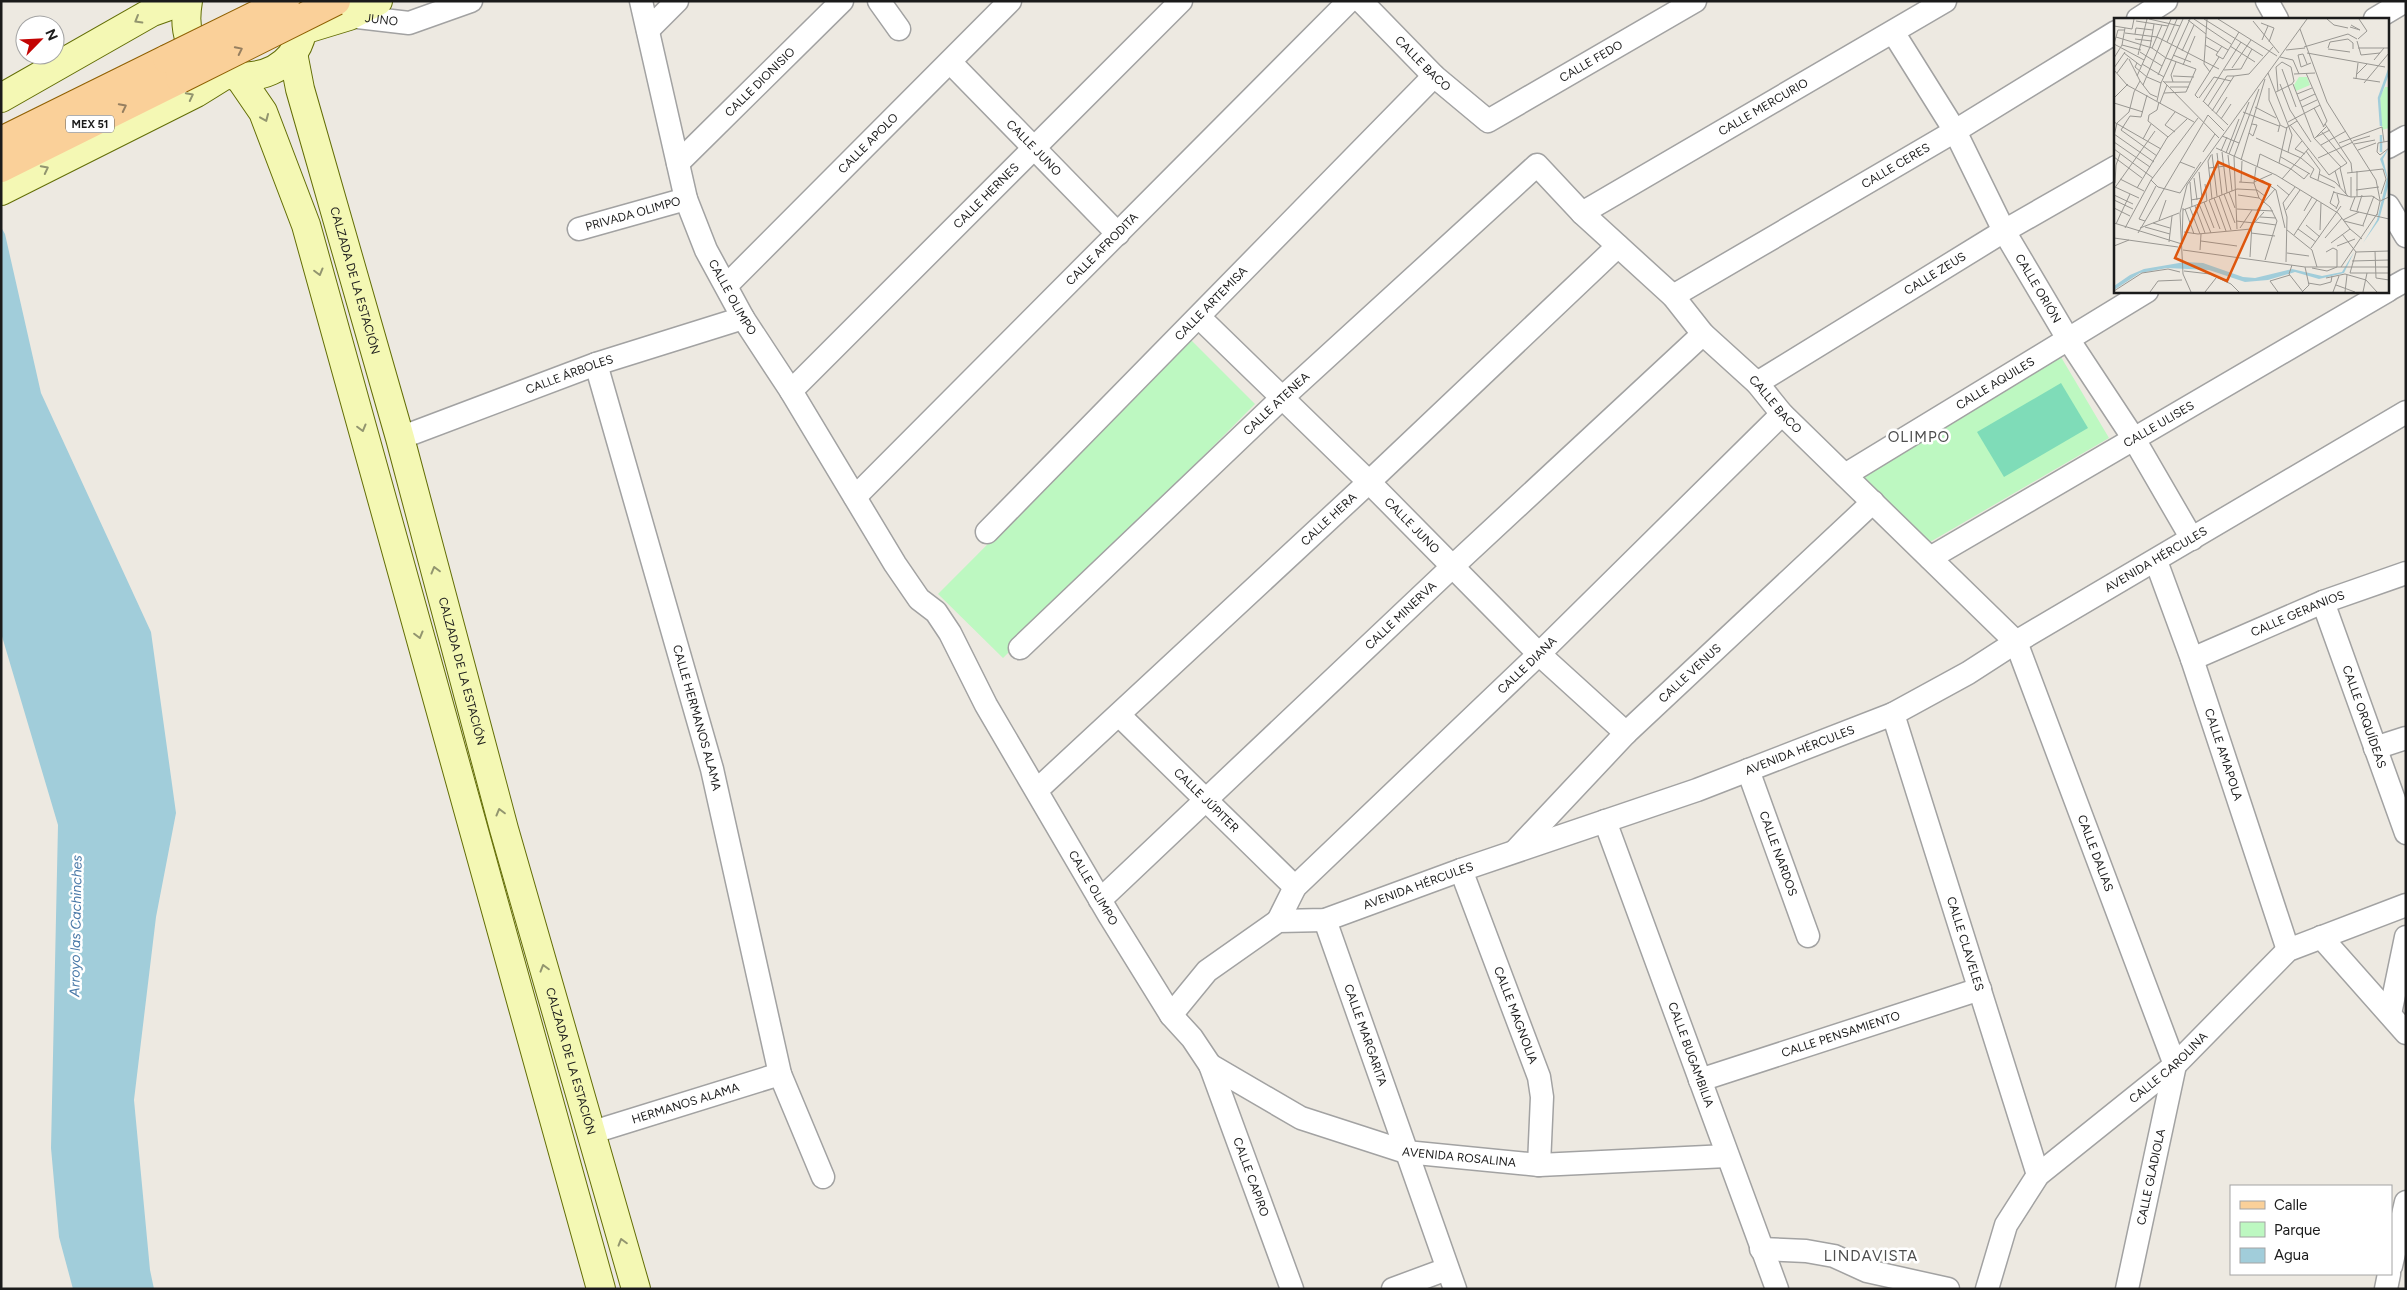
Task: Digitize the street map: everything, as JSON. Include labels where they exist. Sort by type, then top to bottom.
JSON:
[{"type":"main road","points":[[1,98],[152,12],[183,1]]},
{"type":"main road","points":[[188,1],[185,18],[188,36],[196,52],[209,66],[232,76],[254,77],[269,72],[282,64],[298,41],[343,6],[378,1]]},
{"type":"main road","name":"MEX 51","points":[[1,168],[173,69],[285,1]]},
{"type":"main road","name":"CALZADA DE LA ESTACIÓN","points":[[300,1],[303,12],[298,41],[303,98],[400,438],[502,819],[636,1289]]},
{"type":"main road","name":"MEX 51","points":[[1,141],[173,69],[343,6]]},
{"type":"main road","points":[[1,191],[232,76]]},
{"type":"main road","points":[[232,76],[263,112],[306,225],[601,1289]]},
{"type":"street","name":"JUNO","points":[[343,6],[409,22],[471,1]]},
{"type":"street","name":"CALLE OLIMPO","points":[[641,1],[686,199],[706,250],[744,318],[791,391],[895,564],[919,599],[936,612],[950,633],[986,705],[1100,900],[1171,1015],[1192,1038],[1210,1065]]},
{"type":"street","points":[[648,30],[677,1]]},
{"type":"street","name":"CALLE DIONISIO","points":[[678,163],[842,1]]},
{"type":"street","points":[[879,1],[899,29]]},
{"type":"street","name":"CALLE APOLO","points":[[727,285],[1010,1]]},
{"type":"street","name":"CALLE HERNES","points":[[791,391],[1181,1]]},
{"type":"street","name":"CALLE AFRODITA","points":[[855,498],[1349,1]]},
{"type":"street","name":"CALLE BACO","points":[[1361,1],[1434,76],[1488,121]]},
{"type":"street","name":"CALLE FEDO","points":[[1488,121],[1695,1]]},
{"type":"street","name":"CALLE MERCURIO","points":[[1582,213],[1945,1]]},
{"type":"street","points":[[2140,18],[2166,1]]},
{"type":"street","points":[[2267,1],[2276,18]]},
{"type":"street","points":[[2377,18],[2405,1]]},
{"type":"street","name":"CALLE ORIÓN","points":[[1893,32],[1955,131],[2004,231],[2068,339],[2134,439],[2192,539]]},
{"type":"street","name":"CALLE CERES","points":[[1673,296],[1955,131],[2114,33]]},
{"type":"street","name":"CALLE JUNO","points":[[950,62],[1118,234]]},
{"type":"street","name":"CALLE ARTEMISA","points":[[987,532],[1434,76]]},
{"type":"street","points":[[2390,146],[2406,137]]},
{"type":"street","name":"CALLE BACO","points":[[1537,165],[1582,213],[1673,296],[1703,334],[1757,383],[1782,414],[2016,642]]},
{"type":"street","name":"CALLE ATENEA","points":[[1020,648],[1282,398],[1537,165]]},
{"type":"street","name":"CALLE ZEUS","points":[[1757,383],[2004,231],[2114,169]]},
{"type":"street","name":"PRIVADA OLIMPO","points":[[580,229],[686,199]]},
{"type":"street","points":[[2390,209],[2406,236]]},
{"type":"street","name":"CALLE HERA","points":[[1037,790],[1369,482],[1618,246]]},
{"type":"street","name":"CALLE ULISES","points":[[2390,290],[2406,280]]},
{"type":"street","name":"CALLE AQUILES","points":[[1845,475],[2145,292]]},
{"type":"street","name":"CALLE ULISES","points":[[1930,558],[2386,292]]},
{"type":"street","name":"CALLE JUNO","points":[[1199,317],[1369,482],[1539,654],[1626,733]]},
{"type":"street","name":"CALLE ÁRBOLES","points":[[400,438],[596,364],[744,318]]},
{"type":"street","name":"CALLE MINERVA","points":[[1100,900],[1452,567],[1703,334]]},
{"type":"street","name":"CALLE HERMANOS ALAMA","points":[[596,364],[712,769],[780,1074],[822,1178]]},
{"type":"street","name":"AVENIDA HÉRCULES","points":[[1278,921],[1325,920],[1461,870],[1748,770],[1893,714],[1968,673],[2016,642],[2406,412]]},
{"type":"street","name":"CALLE DIANA","points":[[1278,921],[1295,887],[1539,654],[1782,414]]},
{"type":"street","name":"CALLE VENUS","points":[[1514,852],[1626,733],[1873,502]]},
{"type":"street","name":"CALLE AMAPOLA","points":[[2156,561],[2192,659],[2288,950]]},
{"type":"street","name":"CALLE GERANIOS","points":[[2192,659],[2323,602],[2406,573]]},
{"type":"street","name":"CALLE ORQUÍDEAS","points":[[2323,602],[2406,834]]},
{"type":"street","name":"CALLE DALIAS","points":[[2016,642],[2175,1065]]},
{"type":"street","name":"CALLE CLAVELES","points":[[1893,714],[2038,1175]]},
{"type":"street","name":"CALLE JÚPITER","points":[[1119,715],[1295,887]]},
{"type":"street","points":[[2375,748],[2406,738]]},
{"type":"street","name":"CALLE NARDOS","points":[[1748,770],[1808,936]]},
{"type":"street","name":"CALLE BUGAMBILIA","points":[[1605,821],[1777,1289]]},
{"type":"street","name":"CALLE MAGNOLIA","points":[[1461,870],[1538,1077],[1542,1097],[1539,1165]]},
{"type":"street","name":"CALLE CAROLINA","points":[[1986,1289],[2006,1225],[2038,1175],[2175,1065],[2288,950],[2406,905]]},
{"type":"street","name":"CALLE MARGARITA","points":[[1325,920],[1406,1152]]},
{"type":"street","points":[[1171,1015],[1207,971],[1278,921]]},
{"type":"street","points":[[2321,937],[2406,1033]]},
{"type":"street","points":[[2390,1014],[2406,937]]},
{"type":"street","name":"CALLE PENSAMIENTO","points":[[1700,1080],[1980,989]]},
{"type":"street","name":"AVENIDA ROSALINA","points":[[1210,1065],[1302,1118],[1406,1152],[1539,1165],[1727,1156]]},
{"type":"street","name":"CALLE CAPIRO","points":[[1210,1065],[1292,1289]]},
{"type":"street","name":"CALLE GLADIOLA","points":[[2127,1289],[2175,1065]]},
{"type":"street","name":"HERMANOS ALAMA","points":[[590,1132],[780,1074]]},
{"type":"street","points":[[1392,1289],[1451,1279],[1406,1152]]},
{"type":"street","points":[[2392,1262],[2406,1202]]},
{"type":"street","points":[[1761,1249],[1806,1251],[1834,1256],[1867,1271],[1948,1289]]},
{"type":"street","points":[[2386,1289],[2389,1275]]},
{"type":"green space","points":[[1191,340],[1255,404],[1003,658],[938,594]]},
{"type":"green space","points":[[2061,357],[2109,438],[1930,542],[1857,475]]},
{"type":"green space","points":[[2061,383],[2088,428],[2004,477],[1977,432]]},
{"type":"water","name":"Arroyo las Cachinches","points":[[1,227],[5,234],[41,393],[151,632],[176,813],[156,917],[134,1100],[150,1270],[154,1289],[73,1289],[59,1237],[51,1148],[58,825],[1,633]]},
{"type":"district","name":"OLIMPO","points":[[1919,437]]},
{"type":"district","name":"LINDAVISTA","points":[[1871,1256]]}]
